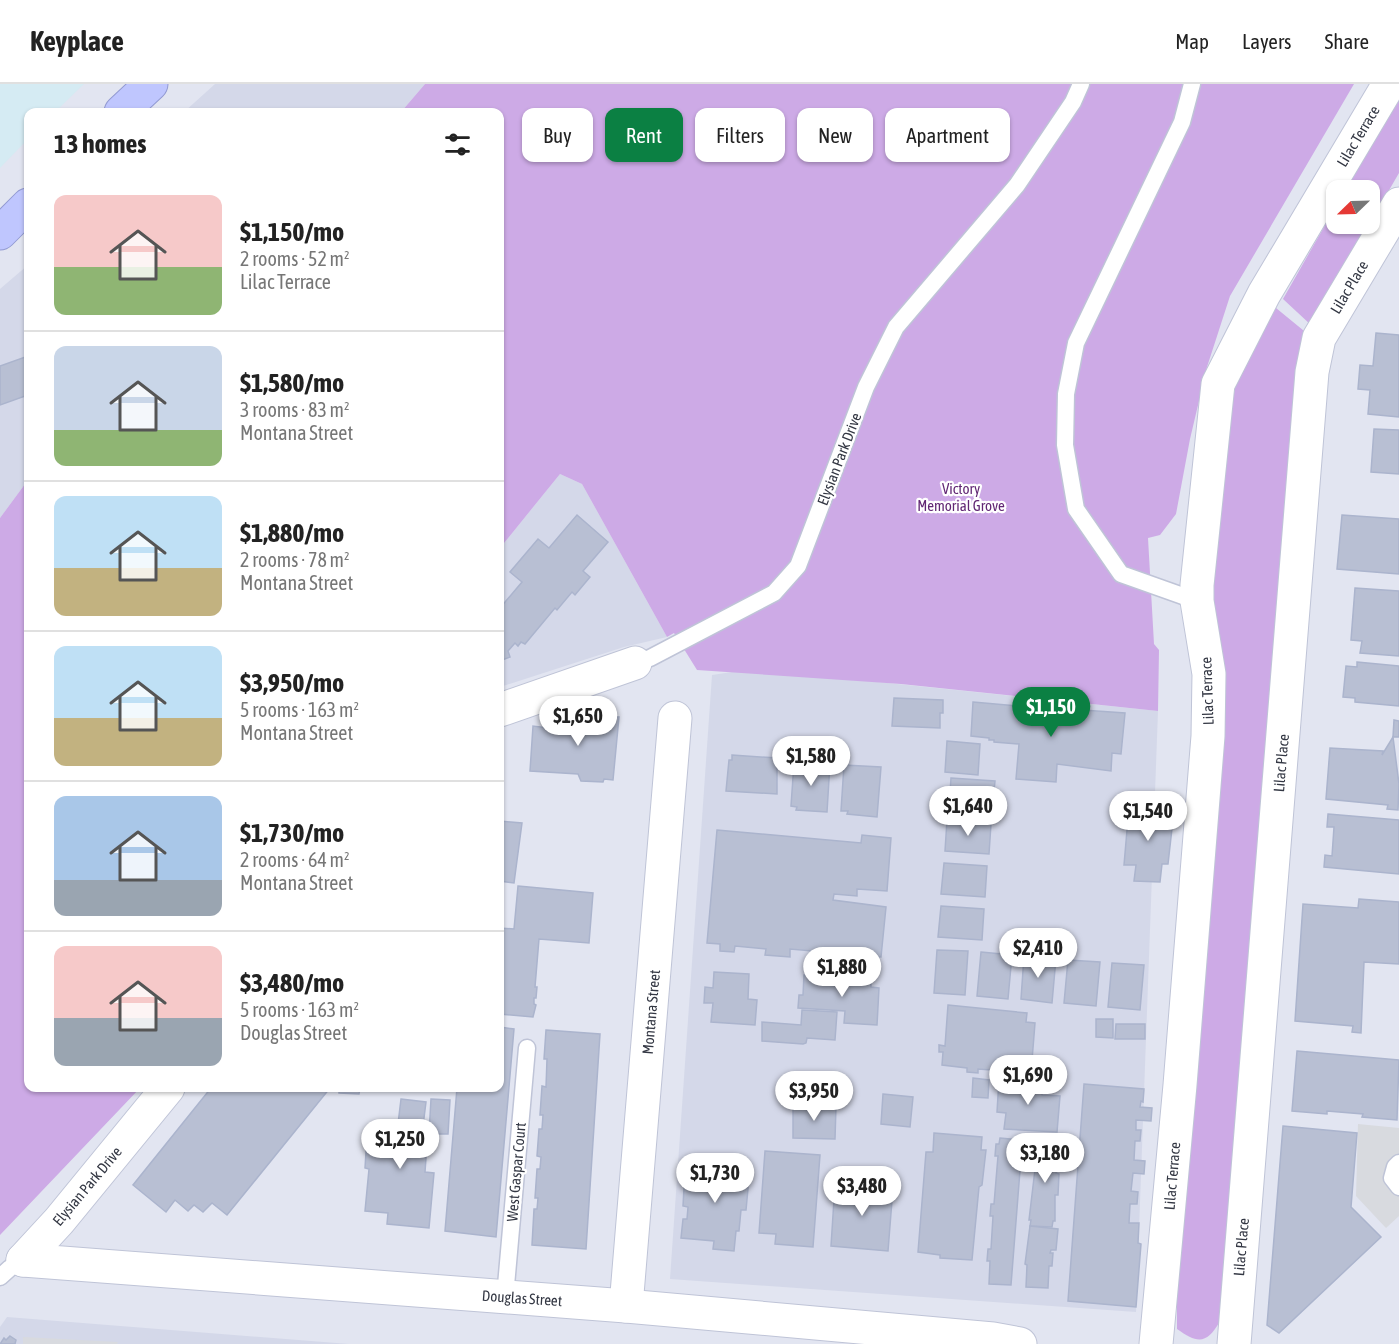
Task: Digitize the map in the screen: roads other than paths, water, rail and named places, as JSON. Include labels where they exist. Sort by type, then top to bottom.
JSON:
[{"type":"street","points":[[125,108],[151,84]]},
{"type":"street","name":"Lilac Terrace","points":[[1156,1344],[1209,736],[1209,674],[1197,602],[1197,585],[1218,384],[1264,294],[1389,84]]},
{"type":"street","name":"Lilac Place","points":[[1234,1344],[1312,372],[1319,338],[1399,204]]},
{"type":"street","points":[[0,233],[24,209]]},
{"type":"street","name":"Elysian Park Drive","points":[[504,709],[635,663]]},
{"type":"street","name":"Montana Street","points":[[626,1306],[675,718]]},
{"type":"street","name":"Elysian Park Drive","points":[[12,1268],[59,1221],[165,1092]]},
{"type":"street","name":"Douglas Street","points":[[12,1268],[626,1306],[1002,1342]]},
{"type":"lane","name":"Elysian Park Drive","points":[[635,663],[650,658],[774,593],[798,566],[866,387],[896,327],[1017,184],[1073,102],[1081,84]]},
{"type":"lane","points":[[1192,84],[1182,122],[1076,343],[1066,394],[1065,445],[1076,509],[1121,574],[1197,602]]},
{"type":"lane","name":"West Gaspar Court","points":[[505,1297],[527,1048]]},
{"type":"lane","points":[[1399,1163],[1395,1167],[1392,1178],[1399,1187]]},
{"type":"park label","name":"Victory Memorial Grove","points":[[961,496]]}]
